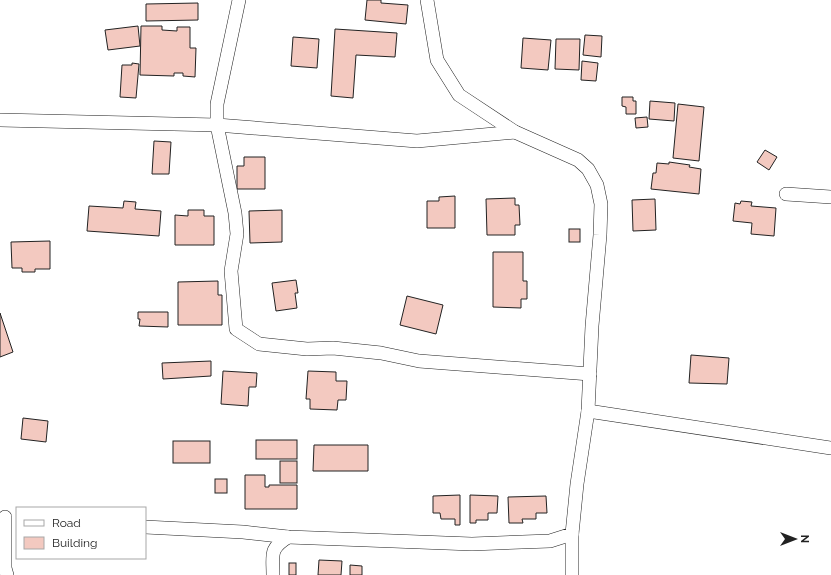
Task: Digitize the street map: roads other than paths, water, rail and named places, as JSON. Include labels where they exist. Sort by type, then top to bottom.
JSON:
[{"type":"street","points":[[240,0],[217,104],[218,125],[235,213],[237,234],[231,271],[236,329],[259,344],[307,349],[333,348],[381,353],[419,361],[590,374]]},
{"type":"street","points":[[427,0],[437,60],[459,95],[514,132],[578,160],[588,169],[597,185],[600,204],[600,235],[588,411],[577,484],[572,534],[572,575]]},
{"type":"street","points":[[0,120],[218,125],[417,141],[514,132]]},
{"type":"street","points":[[786,194],[831,197]]},
{"type":"street","points":[[588,411],[831,448]]},
{"type":"street","points":[[7,516],[5,568],[7,575]]},
{"type":"street","points":[[146,527],[243,532],[288,537],[472,544],[550,541],[572,534]]},
{"type":"street","points":[[273,575],[274,549],[278,543],[288,537]]}]
